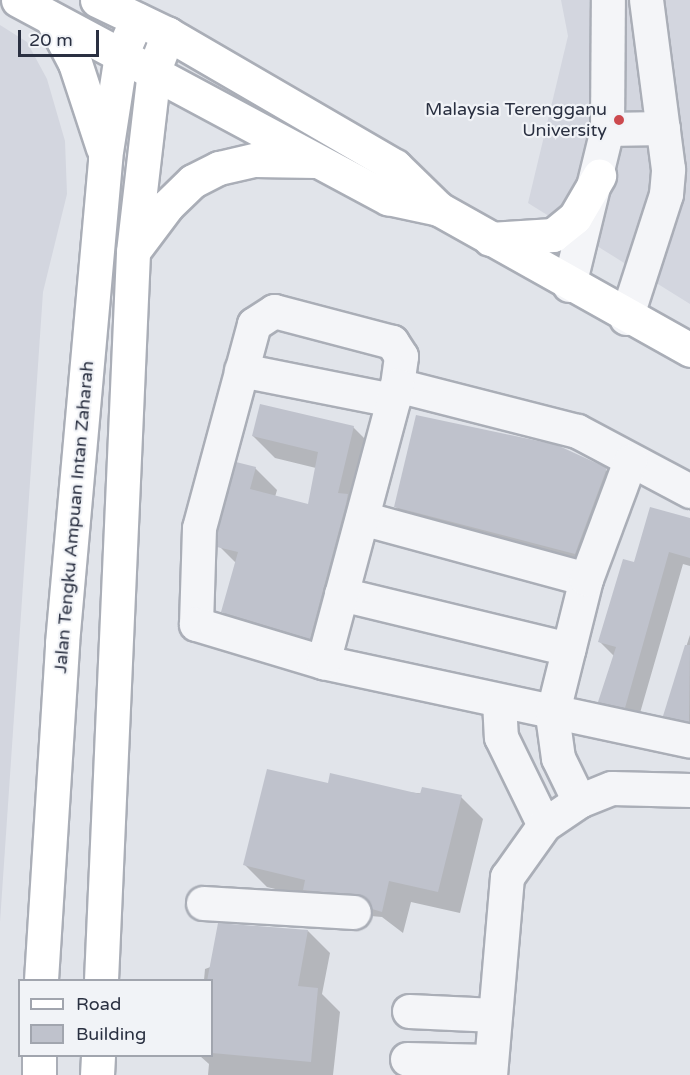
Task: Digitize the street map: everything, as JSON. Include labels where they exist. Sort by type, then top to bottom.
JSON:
[{"type":"main road","points":[[18,0],[53,21],[154,70],[388,198],[439,209]]},
{"type":"main road","points":[[97,0],[168,34],[395,166],[439,209],[626,318],[690,350]]},
{"type":"main road","name":"Jalan Tengku Ampuan Intan Zaharah","points":[[41,979],[62,643],[105,158],[121,55],[136,19]]},
{"type":"main road","points":[[53,21],[93,110],[105,158]]},
{"type":"main road","points":[[101,979],[133,252],[154,70],[168,34]]},
{"type":"main road","points":[[133,252],[167,206],[193,181],[219,168],[255,160],[321,161]]},
{"type":"main road","points":[[490,239],[553,235],[575,217],[599,176]]},
{"type":"main road","points":[[39,1057],[39,1075]]},
{"type":"main road","points":[[97,1075],[98,1057]]},
{"type":"street","points":[[569,285],[599,176],[607,129],[608,0]]},
{"type":"street","points":[[626,318],[666,194],[663,128],[646,0]]},
{"type":"street","points":[[607,129],[663,128]]},
{"type":"street","points":[[323,662],[395,393],[401,356],[392,342],[274,311],[254,324],[199,528],[196,624],[323,662],[500,701],[552,715],[690,741]]},
{"type":"street","points":[[242,370],[395,393],[568,428],[690,491]]},
{"type":"street","points":[[579,801],[558,758],[552,715],[586,579],[630,461]]},
{"type":"street","points":[[362,518],[586,579]]},
{"type":"street","points":[[341,594],[568,648]]},
{"type":"street","points":[[500,701],[501,737],[544,825]]},
{"type":"street","points":[[407,1059],[491,1068],[507,877],[544,825],[579,801],[612,788],[690,790]]},
{"type":"street","points":[[203,903],[354,912]]},
{"type":"street","points":[[409,1011],[495,1015]]},
{"type":"shaded area","name":"Malaysia Terengganu University","points":[[561,0],[690,0],[690,304],[528,203],[568,36]]},
{"type":"shaded area","points":[[0,25],[27,42],[47,79],[65,141],[67,194],[43,292],[0,922]]},
{"type":"building","points":[[260,404],[354,426],[338,493],[348,494],[346,504],[310,639],[221,612],[238,552],[217,547],[218,531],[236,462],[256,467],[250,489],[308,504],[318,452],[252,436]]},
{"type":"building","points":[[416,415],[557,445],[607,468],[575,554],[394,507]]},
{"type":"building","points":[[650,507],[690,518],[690,558],[669,552],[625,708],[598,702],[616,647],[598,642],[623,559],[634,562]]},
{"type":"building","points":[[685,645],[690,645],[689,722],[663,716]]},
{"type":"building","points":[[267,769],[328,783],[330,773],[420,794],[422,787],[462,795],[438,892],[389,881],[382,912],[372,909],[364,896],[303,890],[305,880],[243,865]]},
{"type":"building","points":[[218,923],[308,930],[298,986],[318,988],[311,1062],[213,1053],[213,979],[207,979]]},
{"type":"place","name":"Malaysia Terengganu University","points":[[619,120]]}]
